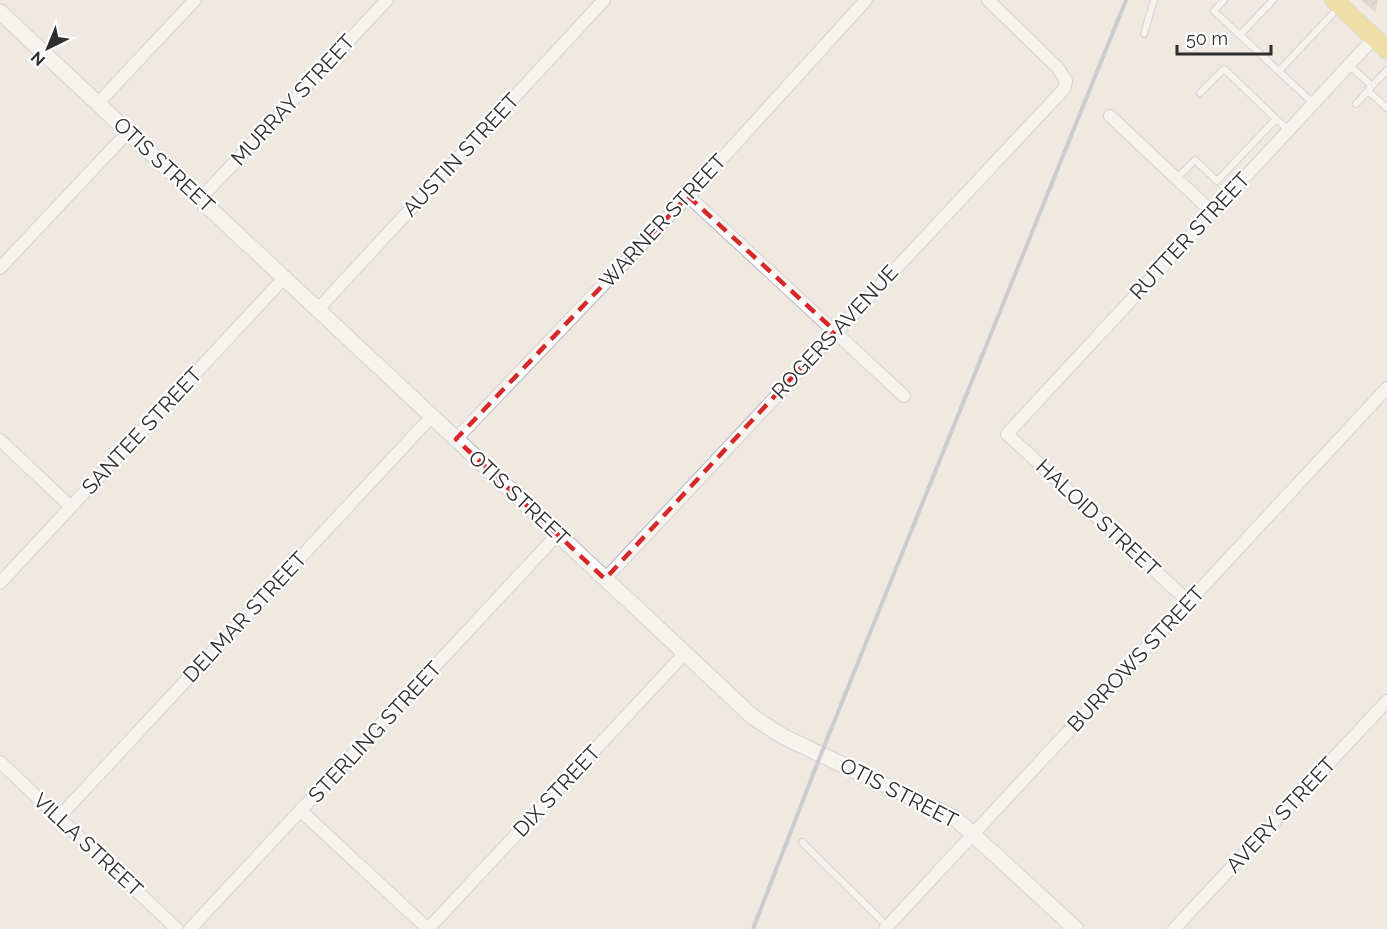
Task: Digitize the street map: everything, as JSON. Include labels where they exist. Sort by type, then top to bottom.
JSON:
[{"type":"main road","points":[[1337,3],[1381,44]]},
{"type":"street","points":[[98,103],[195,0]]},
{"type":"street","name":"MURRAY STREET","points":[[200,199],[387,0]]},
{"type":"street","name":"AUSTIN STREET","points":[[318,309],[604,0]]},
{"type":"street","name":"WARNER STREET","points":[[456,439],[688,196],[867,0]]},
{"type":"street","name":"ROGERS AVENUE","points":[[605,579],[835,331],[1060,94],[1065,86],[1064,74],[988,0]]},
{"type":"street","name":"OTIS STREET","points":[[0,12],[605,579],[769,729],[951,816],[974,834],[1076,929]]},
{"type":"street","name":"RUTTER STREET","points":[[1007,434],[1349,65],[1381,44]]},
{"type":"street","points":[[1110,116],[1212,212]]},
{"type":"street","points":[[0,268],[128,132]]},
{"type":"street","points":[[688,196],[904,396]]},
{"type":"street","name":"SANTEE STREET","points":[[0,583],[284,278]]},
{"type":"street","name":"BURROWS STREET","points":[[886,928],[1387,388]]},
{"type":"street","name":"DELMAR STREET","points":[[58,817],[432,416]]},
{"type":"street","name":"HALOID STREET","points":[[1007,434],[1189,602]]},
{"type":"street","points":[[0,440],[71,507]]},
{"type":"street","name":"STERLING STREET","points":[[190,929],[558,534]]},
{"type":"street","name":"DIX STREET","points":[[428,929],[685,653]]},
{"type":"street","name":"AVERY STREET","points":[[1174,929],[1387,701]]},
{"type":"street","name":"VILLA STREET","points":[[0,762],[177,929]]},
{"type":"street","points":[[301,812],[428,929]]},
{"type":"lane","points":[[1144,34],[1154,0]]},
{"type":"lane","points":[[1224,0],[1214,11],[1314,104]]},
{"type":"lane","points":[[1240,36],[1273,0]]},
{"type":"lane","points":[[1279,71],[1337,3]]},
{"type":"lane","points":[[1349,65],[1387,108]]},
{"type":"lane","points":[[1200,93],[1224,69],[1288,131]]},
{"type":"lane","points":[[1356,104],[1387,70]]},
{"type":"lane","points":[[1381,76],[1387,81]]},
{"type":"lane","points":[[1177,178],[1195,160],[1217,181],[1276,119]]},
{"type":"lane","points":[[1238,158],[1252,170]]},
{"type":"lane","points":[[802,842],[886,928]]},
{"type":"highlighted area","points":[[688,196],[835,331],[605,579],[456,439]]},
{"type":"building","points":[[1362,0],[1377,0],[1375,11]]},
{"type":"railway","points":[[753,929],[821,754],[1126,0]]}]
